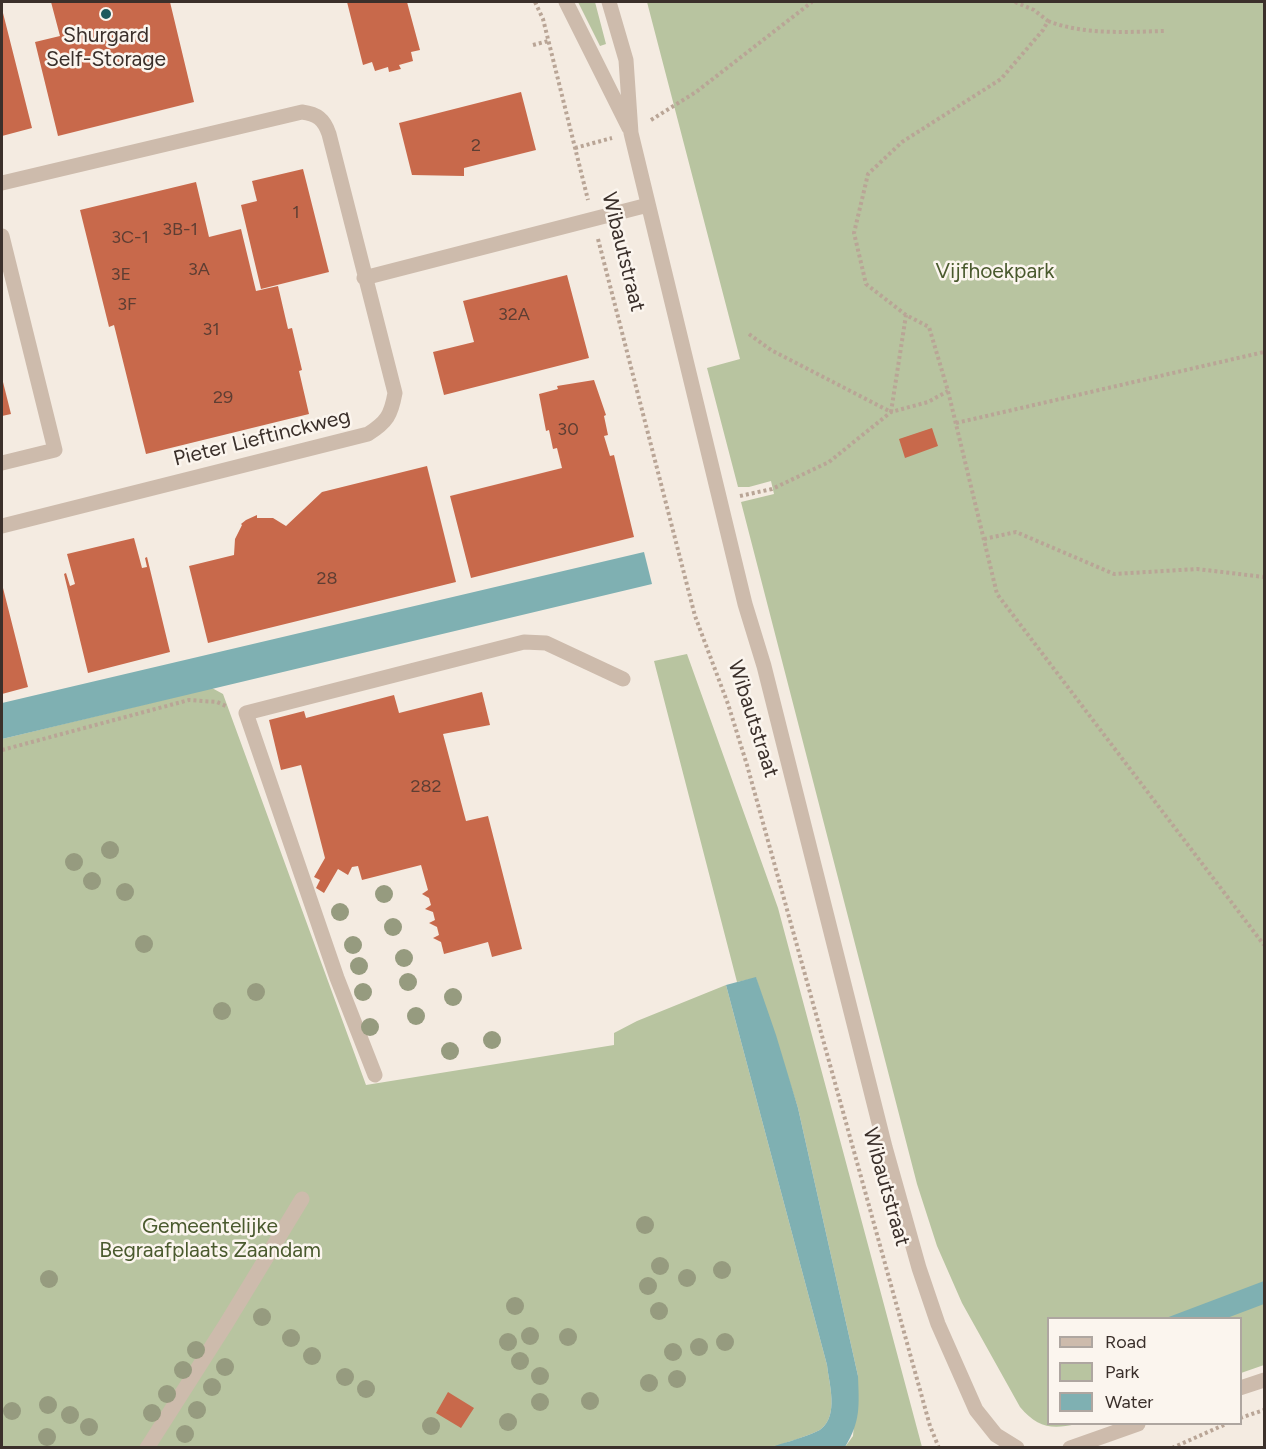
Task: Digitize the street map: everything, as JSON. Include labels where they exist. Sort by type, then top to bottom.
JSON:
[{"type":"street","name":"Wibautstraat","points":[[566,2],[632,133]]},
{"type":"street","name":"Wibautstraat","points":[[609,2],[626,60],[632,133],[648,205],[746,604],[764,666],[885,1147],[919,1269],[938,1324],[975,1410],[996,1435],[1017,1447]]},
{"type":"street","name":"Pieter Lieftinckweg","points":[[2,183],[302,112],[315,113],[325,123],[329,134],[394,393],[392,411],[382,425],[368,434],[2,526]]},
{"type":"street","points":[[364,278],[648,205]]},
{"type":"street","points":[[2,236],[54,450],[2,463]]},
{"type":"street","points":[[375,1075],[337,978],[246,713],[524,642],[546,643],[623,679]]},
{"type":"street","points":[[147,1448],[302,1199]]},
{"type":"street","points":[[1242,1387],[1264,1380]]},
{"type":"street","points":[[1070,1448],[1135,1425]]},
{"type":"path","name":"Wibautstraat","points":[[535,2],[543,19],[695,616],[728,704],[747,765],[930,1426],[939,1448]]},
{"type":"path","points":[[575,148],[632,133],[696,92],[813,2]]},
{"type":"path","points":[[1015,2],[1034,10],[1059,26],[1104,32],[1164,31]]},
{"type":"path","points":[[1048,21],[1001,79],[902,142],[868,174],[854,233],[866,284],[906,315],[929,327],[948,391],[997,594],[1264,945]]},
{"type":"path","points":[[533,45],[548,41]]},
{"type":"path","points":[[891,412],[906,315]]},
{"type":"path","points":[[749,334],[771,350],[891,412]]},
{"type":"path","points":[[956,423],[1264,352]]},
{"type":"path","points":[[721,500],[772,489],[829,462],[891,412],[928,402],[948,391]]},
{"type":"path","points":[[984,539],[1016,532],[1114,574],[1197,569],[1264,577]]},
{"type":"path","points":[[2,750],[189,700],[217,702],[246,713]]},
{"type":"path","points":[[1242,1417],[1264,1410]]},
{"type":"path","points":[[1172,1448],[1224,1425]]},
{"type":"green space","points":[[578,2],[595,2],[606,44],[600,46]]},
{"type":"green space","name":"Vijfhoekpark","points":[[647,2],[1264,2],[1264,1365],[1242,1373],[1242,1317],[1047,1317],[1047,1425],[1070,1425],[1052,1427],[1039,1423],[1032,1419],[1020,1407],[962,1303],[937,1246],[917,1184],[741,502],[774,494],[771,481],[749,487],[738,487],[707,368],[740,359]]},
{"type":"green space","points":[[687,654],[778,908],[922,1447],[845,1447],[853,1436],[858,1376],[798,1108],[756,978],[737,982],[654,661]]},
{"type":"green space","name":"Gemeentelijke Begraafplaats Zaandam","points":[[212,688],[223,694],[366,1085],[614,1045],[614,1033],[637,1021],[726,985],[827,1365],[832,1399],[830,1416],[821,1429],[772,1448],[2,1447],[2,739]]},
{"type":"water","points":[[644,552],[652,584],[2,739],[2,703]]},
{"type":"water","points":[[756,977],[798,1108],[858,1376],[859,1404],[856,1421],[845,1447],[772,1447],[821,1429],[830,1416],[832,1399],[827,1365],[726,985]]},
{"type":"water","points":[[1264,1281],[1264,1304],[1230,1317],[1169,1317]]},
{"type":"building","points":[[51,2],[170,2],[194,102],[58,136],[35,42],[60,36]]},
{"type":"building","points":[[347,2],[407,2],[420,50],[411,52],[413,61],[399,65],[401,69],[389,72],[388,67],[375,71],[372,62],[363,65]]},
{"type":"building","points":[[2,9],[32,128],[2,136]]},
{"type":"building","points":[[521,92],[536,150],[464,168],[464,176],[412,175],[399,123]]},
{"type":"building","points":[[303,169],[329,272],[261,289],[241,205],[257,201],[252,181]]},
{"type":"building","points":[[196,182],[209,237],[241,229],[256,291],[278,286],[288,329],[292,328],[309,414],[146,454],[114,325],[109,327],[80,210]]},
{"type":"building","points":[[567,275],[589,358],[444,395],[433,352],[474,342],[463,301]]},
{"type":"building","points":[[2,378],[11,414],[2,416]]},
{"type":"building","points":[[594,380],[606,415],[604,416],[608,435],[604,436],[610,456],[614,455],[634,537],[471,578],[450,496],[562,468],[557,448],[553,449],[549,430],[546,431],[539,394],[558,389],[557,386]]},
{"type":"building","points":[[932,428],[938,446],[905,458],[899,439]]},
{"type":"building","points":[[427,466],[456,582],[208,643],[189,566],[234,555],[235,539],[241,524],[257,515],[257,518],[273,518],[286,526],[322,492]]},
{"type":"building","points":[[134,538],[142,568],[147,567],[145,558],[147,557],[170,652],[88,673],[64,574],[66,573],[70,586],[75,584],[67,554]]},
{"type":"building","points":[[2,584],[28,687],[2,694]]},
{"type":"building","points":[[482,692],[490,725],[443,734],[466,821],[488,816],[522,949],[492,957],[488,942],[444,954],[441,942],[433,938],[439,935],[437,927],[429,923],[435,920],[433,912],[425,909],[431,905],[429,898],[422,894],[428,890],[421,865],[362,880],[358,866],[352,867],[348,875],[338,869],[324,893],[316,888],[320,880],[314,877],[325,858],[301,765],[281,770],[269,720],[304,711],[306,718],[394,695],[399,713]]},
{"type":"building","points":[[448,1392],[474,1408],[461,1428],[436,1413]]},
{"type":"place","name":"Shurgard Self-Storage","points":[[106,14]]}]
